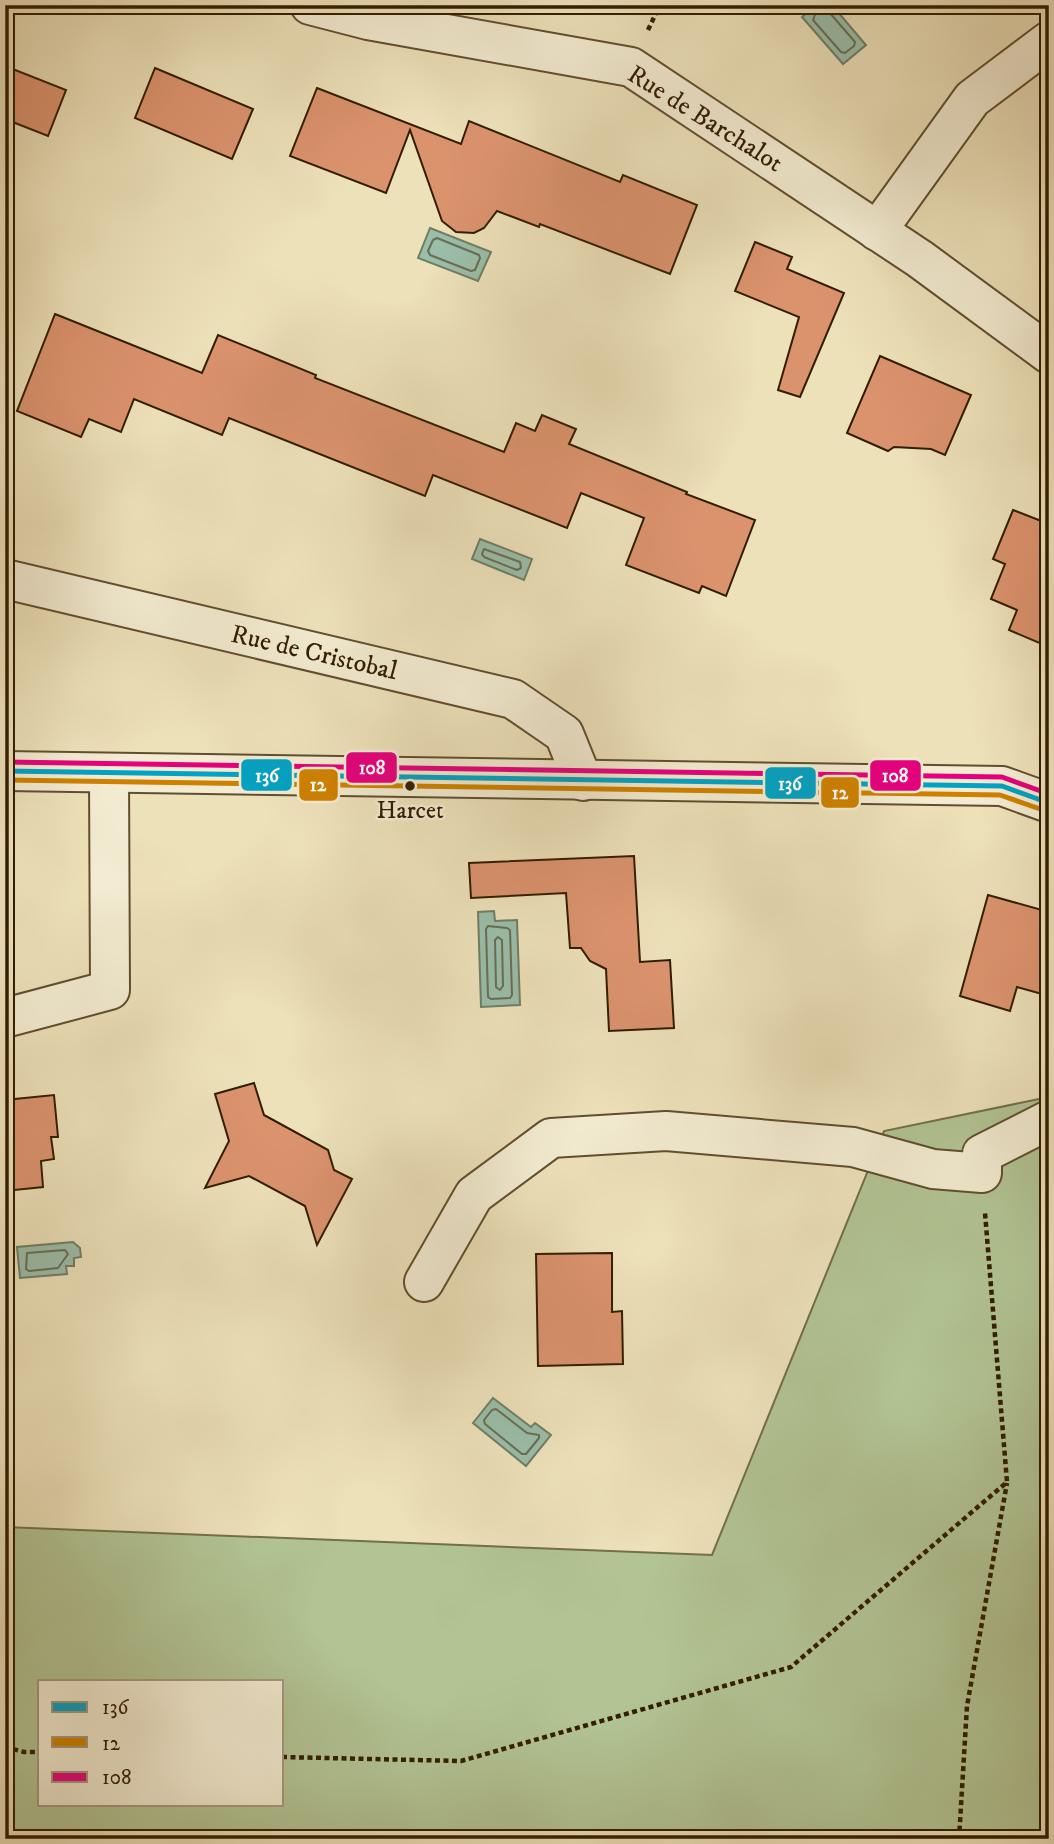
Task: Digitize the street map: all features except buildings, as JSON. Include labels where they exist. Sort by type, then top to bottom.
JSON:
[{"type":"street","name":"Rue de Barchalot","points":[[310,5],[368,20],[631,67],[920,259],[1049,354]]},
{"type":"street","points":[[877,231],[971,99],[1049,41]]},
{"type":"street","name":"Rue de Cristobal","points":[[5,579],[513,699],[564,734],[583,781]]},
{"type":"street","points":[[5,771],[1002,786],[1049,803]]},
{"type":"street","points":[[5,1018],[110,990],[110,774]]},
{"type":"street","points":[[424,1282],[474,1195],[551,1138],[679,1132],[853,1147],[933,1169],[982,1173],[982,1154],[1049,1121]]},
{"type":"path","points":[[959,1839],[967,1706],[1007,1482],[982,1173]]},
{"type":"path","points":[[284,1757],[461,1761],[792,1667],[1007,1482]]},
{"type":"path","points":[[5,1747],[38,1752]]},
{"type":"shaded area","points":[[1049,1097],[1049,1839],[5,1839],[5,1527],[712,1555],[884,1131]]},
{"type":"water","points":[[815,5],[832,5],[866,45],[843,64],[802,17]]},
{"type":"water","points":[[430,228],[491,252],[478,281],[418,258]]},
{"type":"water","points":[[480,539],[532,559],[524,580],[472,559]]},
{"type":"water","points":[[494,911],[495,921],[517,920],[520,1005],[481,1007],[478,912]]},
{"type":"water","points":[[73,1242],[80,1248],[81,1257],[74,1258],[74,1266],[66,1266],[67,1274],[20,1278],[17,1247]]},
{"type":"water","points":[[493,1398],[531,1427],[535,1423],[551,1435],[526,1466],[473,1423]]},
{"type":"transit line","name":"108","points":[[5,762],[1002,777],[1049,794]]},
{"type":"transit line","name":"136","points":[[5,771],[1002,786],[1049,803]]},
{"type":"transit line","name":"12","points":[[5,780],[1000,795],[1046,811]]},
{"type":"place","name":"Harcet","points":[[410,786]]}]
